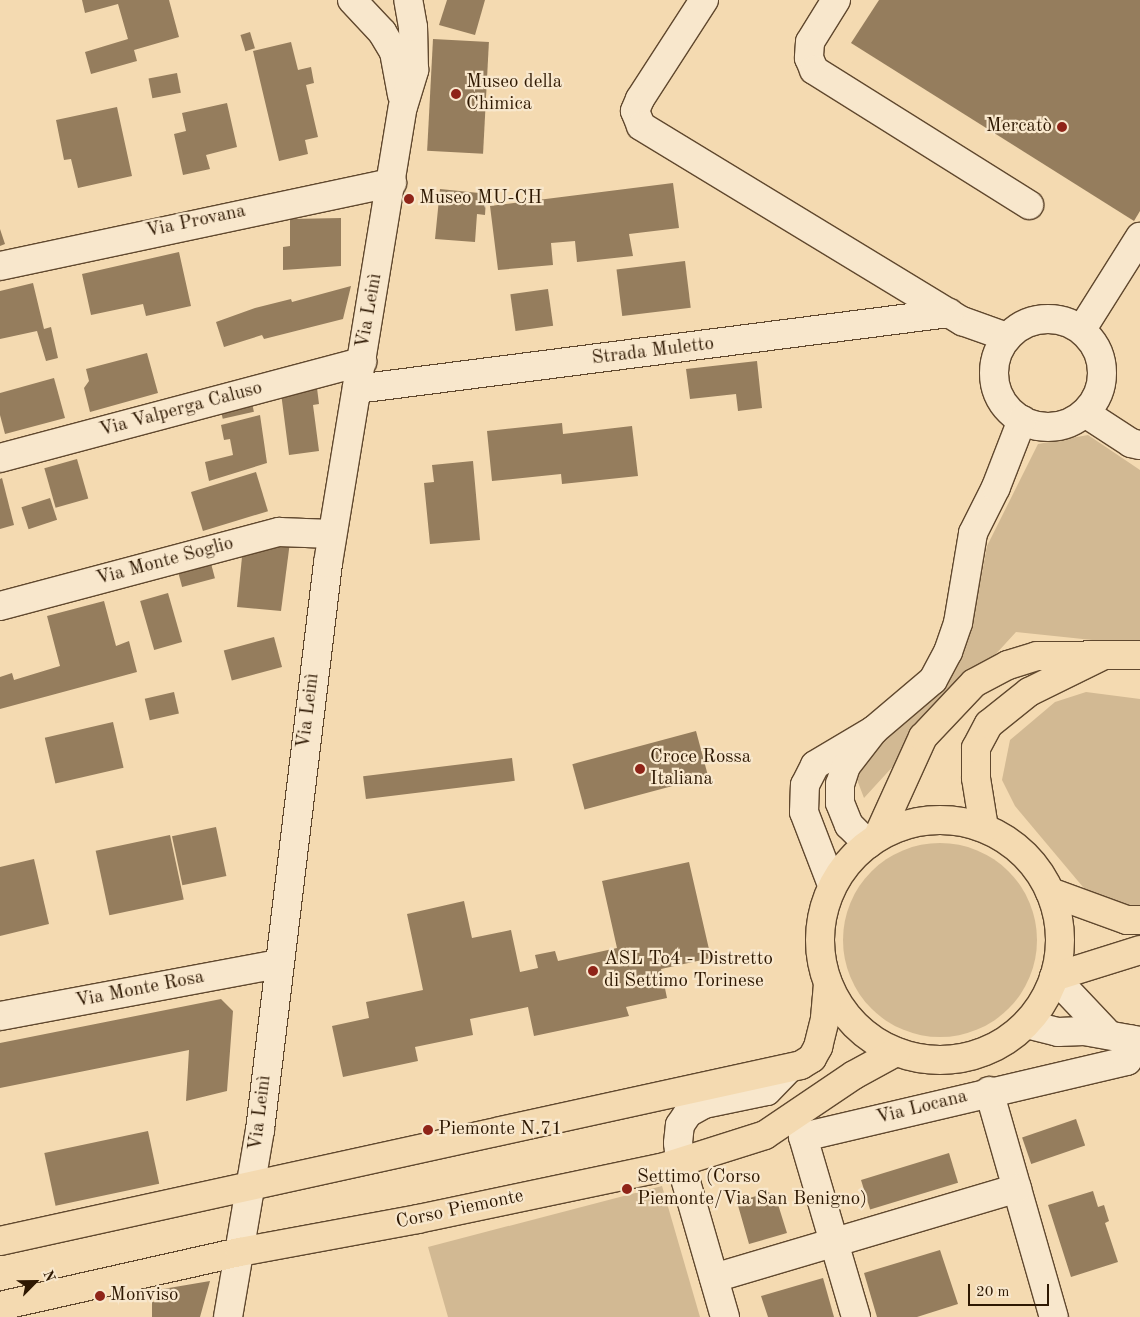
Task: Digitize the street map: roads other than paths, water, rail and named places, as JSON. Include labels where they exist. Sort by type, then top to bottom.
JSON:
[{"type":"main road","points":[[873,840],[923,737],[974,683],[1008,665],[1037,656],[1108,653],[1140,655]]},
{"type":"main road","points":[[984,828],[976,778],[976,748],[989,724],[1029,692],[1108,653]]},
{"type":"main road","points":[[948,820],[984,828],[1012,843],[1034,865],[1050,892],[1058,920],[1060,948],[1054,977],[1047,995],[1026,1024],[998,1045],[966,1057],[931,1060],[896,1052],[868,1036],[844,1012],[828,984],[820,951],[822,917],[832,885],[852,858],[873,840],[912,822],[948,820]]},
{"type":"main road","points":[[1050,892],[1127,920],[1140,920]]},
{"type":"main road","points":[[1054,977],[1140,950]]},
{"type":"main road","points":[[0,1242],[252,1184],[788,1069],[812,1058],[818,1048],[825,1018],[828,984]]},
{"type":"main road","name":"Corso Piemonte","points":[[0,1306],[240,1252],[418,1219],[680,1161],[765,1135],[854,1075],[896,1052]]},
{"type":"street","points":[[352,0],[382,32],[394,52],[403,107]]},
{"type":"street","points":[[403,107],[414,70],[413,27],[408,0]]},
{"type":"street","points":[[704,0],[640,99],[635,112],[641,126],[955,317],[1007,337]]},
{"type":"street","points":[[836,0],[810,42],[810,58],[814,70],[1028,205]]},
{"type":"street","name":"Via Leinì","points":[[228,1317],[252,1184],[332,534],[403,107]]},
{"type":"street","name":"Via Provana","points":[[0,266],[392,182]]},
{"type":"street","points":[[1082,330],[1140,237]]},
{"type":"street","points":[[955,317],[995,362]]},
{"type":"street","name":"Strada Muletto","points":[[357,389],[751,340],[955,317]]},
{"type":"street","points":[[1051,318],[1067,322],[1082,330],[1093,341],[1103,371],[1101,386],[1085,413],[1071,422],[1054,427],[1038,426],[1022,420],[1008,410],[999,395],[994,379],[995,362],[1007,337],[1027,323],[1051,318]]},
{"type":"street","name":"Via Valperga Caluso","points":[[0,458],[362,362]]},
{"type":"street","points":[[1085,413],[1131,442],[1140,445]]},
{"type":"street","points":[[832,885],[804,812],[805,785],[815,765],[874,730],[933,680],[948,652],[958,623],[973,533],[996,487],[1022,420]]},
{"type":"street","name":"Via Monte Soglio","points":[[0,606],[278,532],[332,534]]},
{"type":"street","points":[[873,840],[849,825],[840,803],[840,784],[846,766],[874,730]]},
{"type":"street","name":"Via Monte Rosa","points":[[0,1016],[279,964]]},
{"type":"street","points":[[1054,977],[1127,1038]]},
{"type":"street","points":[[1026,1024],[1058,1032],[1127,1038]]},
{"type":"street","name":"Via Locana","points":[[856,1317],[803,1137],[1127,1061],[1127,1038]]},
{"type":"street","points":[[725,1317],[680,1161],[678,1143],[680,1124],[688,1113],[704,1104],[767,1091],[788,1069]]},
{"type":"street","points":[[989,1092],[1054,1317]]},
{"type":"street","points":[[714,1278],[1017,1188]]},
{"type":"place","name":"Museo della Chimica","points":[[456,94]]},
{"type":"place","name":"Mercatò","points":[[1062,127]]},
{"type":"place","name":"Museo MU-CH","points":[[409,199]]},
{"type":"place","name":"Croce Rossa Italiana","points":[[640,769]]},
{"type":"place","name":"ASL To4 - Distretto di Settimo Torinese","points":[[593,971]]},
{"type":"place","name":"Piemonte N.71","points":[[428,1130]]},
{"type":"place","name":"Settimo (Corso Piemonte/Via San Benigno)","points":[[627,1189]]},
{"type":"place","name":"Monviso","points":[[100,1296]]}]
